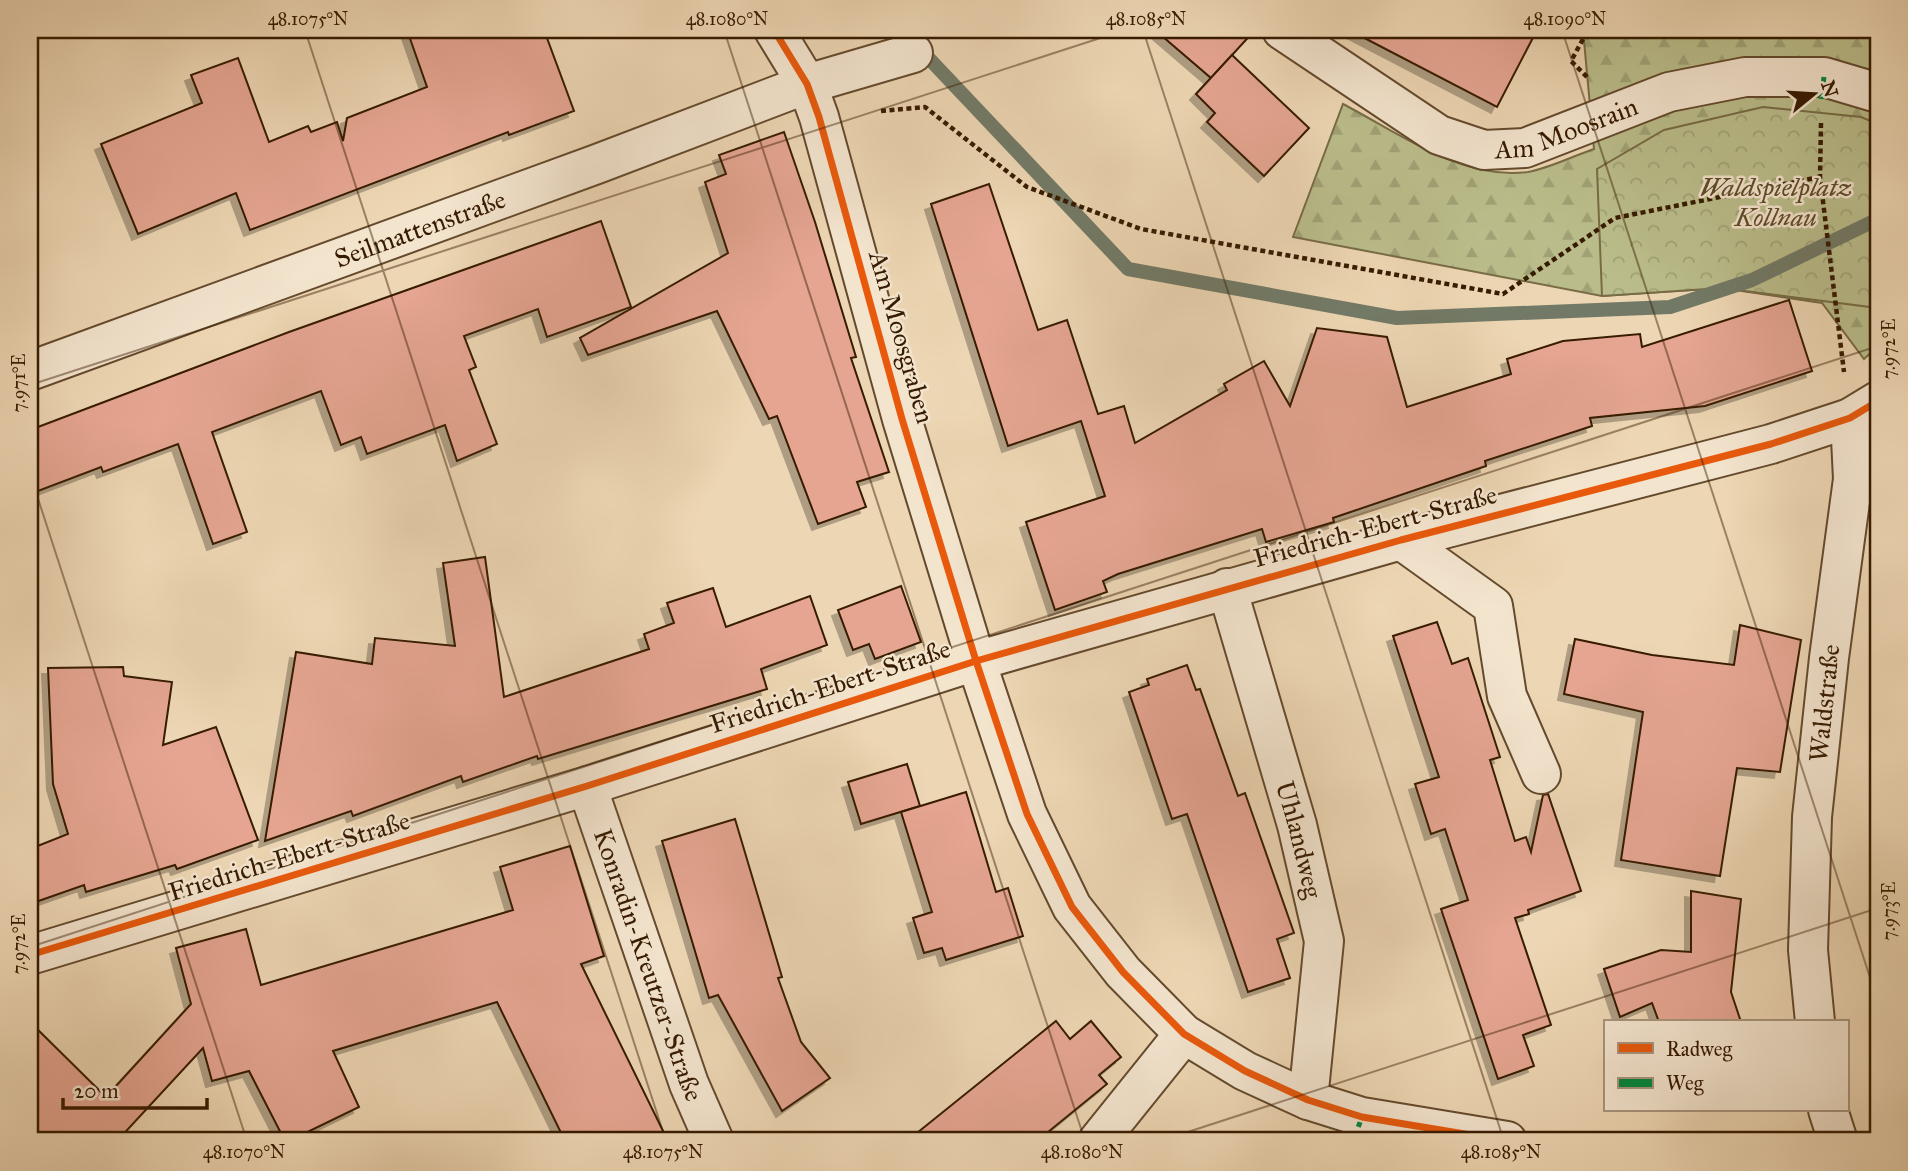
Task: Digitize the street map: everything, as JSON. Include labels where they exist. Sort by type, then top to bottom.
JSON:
[{"type":"street","name":"Am Moosgraben","points":[[774,30],[813,100],[902,419],[976,662],[1027,814],[1072,907],[1123,972],[1184,1034],[1245,1071],[1308,1100],[1358,1129],[1507,1141]]},
{"type":"street","name":"Am Moosrain","points":[[1282,30],[1439,135],[1484,150],[1525,149],[1669,92],[1745,77],[1824,77],[1878,93]]},
{"type":"street","name":"Seilmattenstraße","points":[[30,371],[597,164],[813,100],[913,53]]},
{"type":"street","name":"Friedrich-Ebert-Straße","points":[[30,956],[587,786],[976,662],[1401,540],[1771,444],[1864,409]]},
{"type":"street","name":"Waldstraße","points":[[1815,1020],[1808,950],[1812,817],[1829,658],[1864,409]]},
{"type":"street","points":[[1853,479],[1878,514]]},
{"type":"street","points":[[1401,540],[1493,606],[1507,696],[1541,774]]},
{"type":"street","name":"Uhlandweg","points":[[1227,588],[1297,825],[1324,941],[1308,1100]]},
{"type":"street","name":"Konradin-Kreutzer-Straße","points":[[587,786],[689,1084],[715,1141]]},
{"type":"street","points":[[1098,1141],[1184,1034]]},
{"type":"street","points":[[1829,1112],[1839,1141]]},
{"type":"path","points":[[1571,61],[1588,30]]},
{"type":"path","points":[[813,100],[925,107],[1027,187],[1141,229],[1503,294],[1615,218],[1820,177]]},
{"type":"path","points":[[1821,152],[1820,177],[1864,409]]},
{"type":"green space","points":[[1583,30],[1878,30],[1878,346],[1864,359],[1822,303],[1722,288],[1602,296],[1293,237],[1343,104],[1432,152],[1479,169],[1503,173],[1528,172],[1594,149]]},
{"type":"green space","name":"Waldspielplatz Kollnau","points":[[1763,107],[1861,117],[1878,124],[1878,308],[1722,288],[1602,296],[1597,169],[1664,130]]},
{"type":"building","points":[[407,30],[544,30],[574,111],[509,135],[508,132],[250,230],[236,193],[138,234],[101,144],[202,103],[191,75],[238,58],[269,142],[308,126],[311,132],[337,122],[343,141],[347,118],[427,87]]},
{"type":"building","points":[[1155,30],[1255,30],[1211,78]]},
{"type":"building","points":[[1349,30],[1537,30],[1497,107]]},
{"type":"building","points":[[1232,55],[1309,128],[1264,176],[1207,122],[1215,113],[1196,94]]},
{"type":"building","points":[[784,132],[815,222],[856,357],[851,358],[889,472],[857,482],[866,507],[818,524],[777,416],[769,419],[717,311],[588,355],[580,338],[728,253],[705,182],[726,174],[719,155]]},
{"type":"building","points":[[989,184],[1038,330],[1067,320],[1098,414],[1124,406],[1135,443],[1227,390],[1224,384],[1264,361],[1290,406],[1317,328],[1387,337],[1407,407],[1511,374],[1507,359],[1563,341],[1640,334],[1642,347],[1789,300],[1812,371],[1705,406],[1590,418],[1592,426],[1485,461],[1486,466],[1333,518],[1334,522],[1266,542],[1262,529],[1118,574],[1103,581],[1107,592],[1055,610],[1026,522],[1105,496],[1081,421],[1008,446],[931,204]]},
{"type":"building","points":[[601,221],[631,307],[547,337],[538,309],[464,336],[476,367],[469,370],[497,444],[457,461],[445,425],[367,454],[361,437],[341,445],[321,391],[212,432],[247,532],[213,544],[178,444],[103,472],[101,467],[30,494],[30,430],[289,332]]},
{"type":"building","points":[[485,557],[504,697],[649,649],[644,634],[674,623],[667,603],[713,588],[726,627],[810,596],[827,645],[761,669],[767,689],[538,759],[537,756],[463,782],[461,776],[353,816],[351,811],[265,841],[296,652],[372,664],[375,638],[455,646],[443,563]]},
{"type":"building","points":[[901,586],[921,642],[875,659],[869,644],[853,650],[838,610]]},
{"type":"building","points":[[1437,622],[1452,664],[1468,658],[1500,757],[1490,760],[1515,841],[1526,837],[1531,852],[1543,795],[1548,794],[1581,891],[1528,910],[1529,914],[1515,918],[1551,1025],[1523,1035],[1534,1066],[1498,1079],[1441,909],[1468,900],[1445,829],[1431,834],[1415,784],[1439,777],[1393,636]]},
{"type":"building","points":[[1740,625],[1801,640],[1780,772],[1737,768],[1720,876],[1621,860],[1643,712],[1564,694],[1575,639],[1652,655],[1734,665]]},
{"type":"building","points":[[1187,665],[1196,690],[1200,689],[1238,796],[1245,793],[1294,933],[1277,939],[1290,978],[1248,992],[1187,814],[1172,819],[1129,692],[1149,685],[1147,679]]},
{"type":"building","points":[[123,667],[124,676],[172,682],[163,745],[216,727],[258,840],[177,869],[175,865],[86,892],[84,885],[30,904],[30,849],[68,834],[53,784],[48,668]]},
{"type":"building","points":[[907,764],[920,806],[861,824],[848,782]]},
{"type":"building","points":[[966,792],[996,892],[1008,888],[1023,936],[946,960],[942,948],[924,953],[913,918],[932,912],[901,812]]},
{"type":"building","points":[[735,819],[782,977],[778,978],[801,1042],[830,1078],[782,1111],[718,995],[709,998],[662,841]]},
{"type":"building","points":[[570,846],[604,956],[581,964],[668,1141],[565,1141],[497,1002],[333,1051],[359,1107],[289,1141],[285,1141],[249,1071],[212,1081],[203,1048],[117,1141],[30,1141],[30,1022],[106,1097],[191,1004],[176,948],[246,929],[261,985],[513,910],[500,867]]},
{"type":"building","points":[[1691,891],[1741,899],[1731,992],[1740,1020],[1658,1020],[1652,1003],[1620,1017],[1604,969],[1661,950],[1691,952]]},
{"type":"building","points":[[1056,1021],[1070,1039],[1091,1021],[1121,1057],[1099,1075],[1107,1084],[1037,1141],[907,1141]]},
{"type":"waterway","points":[[902,30],[1128,269],[1397,318],[1670,307],[1752,280],[1878,219]]},
{"type":"marked path","points":[[1821,99],[1824,77]]},
{"type":"marked path","points":[[1353,1141],[1362,1117]]},
{"type":"cycle path","points":[[774,30],[807,84],[819,117],[902,419],[976,661],[1027,814],[1072,907],[1123,972],[1184,1034],[1245,1071],[1308,1100],[1362,1117],[1507,1141]]},
{"type":"cycle path","points":[[30,955],[587,786],[976,661],[1401,540],[1771,444],[1850,418],[1878,401]]}]
